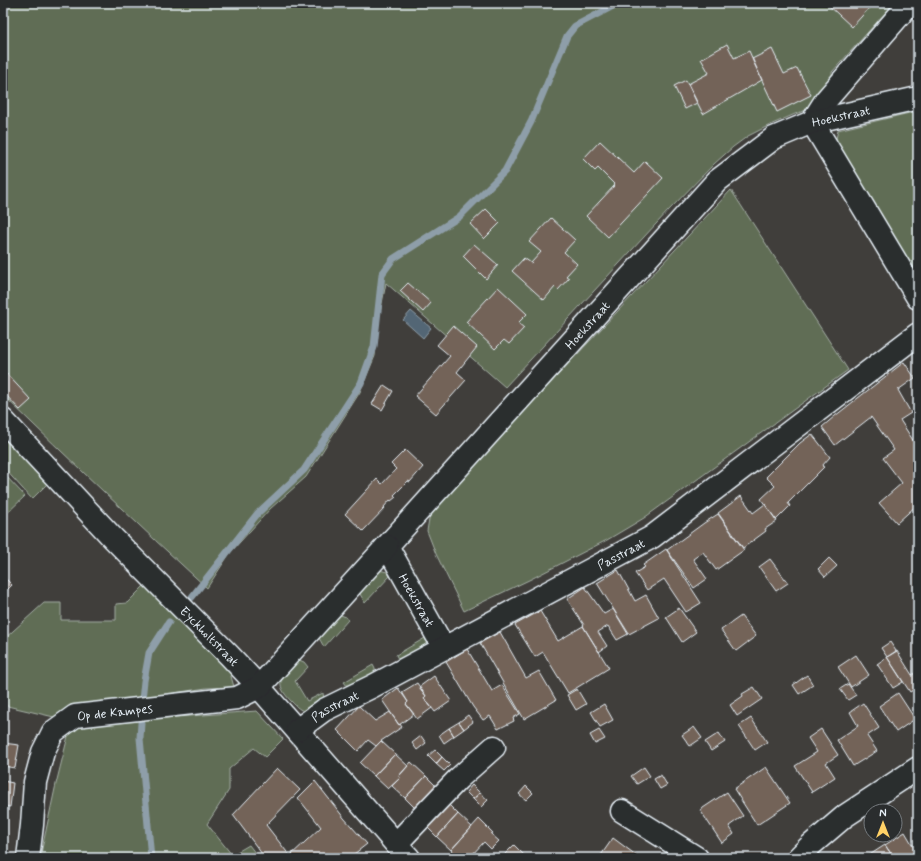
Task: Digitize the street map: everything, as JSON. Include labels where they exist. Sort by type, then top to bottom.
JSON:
[{"type":"street","points":[[910,3],[826,100],[812,122],[918,298]]},
{"type":"street","name":"Hoekstraat","points":[[444,648],[386,546],[717,181],[774,138],[812,122],[918,98]]},
{"type":"street","name":"Passtraat","points":[[296,730],[324,710],[373,686],[652,537],[918,334]]},
{"type":"street","name":"Eyckholtstraat","points":[[3,420],[113,538],[259,687],[402,851]]},
{"type":"street","points":[[259,687],[386,546]]},
{"type":"street","name":"Op de Kampes","points":[[28,858],[35,782],[43,752],[53,732],[75,716],[237,698],[259,687]]},
{"type":"street","points":[[402,851],[458,779],[494,747]]},
{"type":"street","points":[[798,858],[845,816],[918,768]]},
{"type":"street","points":[[622,811],[697,858]]},
{"type":"green space","points":[[3,3],[894,3],[832,72],[833,101],[795,114],[770,125],[748,136],[733,147],[714,164],[669,210],[505,387],[386,283],[379,319],[375,356],[360,392],[306,477],[270,509],[230,553],[207,588],[3,395]]},
{"type":"green space","points":[[918,111],[918,279],[835,143],[838,130]]},
{"type":"green space","points":[[731,190],[848,370],[644,518],[607,540],[464,611],[436,554],[427,531],[430,513],[436,504]]},
{"type":"green space","points":[[3,435],[49,482],[32,499],[3,467]]},
{"type":"green space","points":[[3,473],[25,496],[3,517]]},
{"type":"green space","points":[[379,570],[387,572],[390,576],[365,603],[360,591]]},
{"type":"green space","points":[[149,581],[225,655],[234,687],[206,688],[73,707],[54,717],[3,705],[3,640],[44,603],[61,603],[61,620],[116,620],[116,604],[127,603]]},
{"type":"green space","points":[[338,614],[346,617],[348,620],[324,647],[318,635]]},
{"type":"green space","points":[[425,638],[426,648],[401,660],[398,659],[396,655]]},
{"type":"green space","points":[[299,660],[304,662],[308,667],[295,681],[307,701],[323,693],[324,700],[307,712],[300,709],[288,698],[281,686],[282,678],[290,665]]},
{"type":"green space","points":[[373,665],[375,675],[349,687],[344,682]]},
{"type":"green space","points":[[257,711],[283,739],[265,757],[254,748],[229,769],[229,790],[207,824],[232,855],[249,845],[259,858],[40,858],[68,736],[77,726],[110,722]]},
{"type":"water","points":[[411,311],[431,328],[423,338],[403,320]]},
{"type":"building","points":[[826,3],[868,3],[871,6],[852,27]]},
{"type":"building","points":[[727,44],[734,58],[749,51],[762,80],[703,114],[688,84],[709,73],[701,59]]},
{"type":"building","points":[[772,49],[784,74],[797,68],[811,95],[777,112],[752,59]]},
{"type":"building","points":[[686,80],[697,103],[685,109],[674,86]]},
{"type":"building","points":[[600,141],[634,173],[645,161],[663,178],[608,237],[586,216],[615,185],[598,168],[595,171],[583,159]]},
{"type":"building","points":[[486,209],[500,223],[484,239],[470,224]]},
{"type":"building","points":[[551,218],[575,240],[564,252],[577,264],[566,276],[569,278],[558,290],[555,287],[544,300],[512,271],[524,258],[531,263],[541,252],[529,242]]},
{"type":"building","points":[[474,244],[498,265],[486,279],[463,256]]},
{"type":"building","points":[[408,283],[431,303],[423,312],[400,291]]},
{"type":"building","points":[[498,287],[527,314],[518,323],[524,328],[509,344],[504,340],[495,349],[466,322]]},
{"type":"building","points":[[453,326],[477,347],[457,372],[466,380],[436,414],[415,396],[450,356],[437,345]]},
{"type":"building","points":[[904,362],[915,378],[898,390],[911,413],[900,420],[918,448],[918,504],[897,523],[879,503],[902,483],[883,458],[894,450],[871,417],[835,445],[822,427]]},
{"type":"building","points":[[4,371],[31,400],[20,410],[3,392]]},
{"type":"building","points":[[384,385],[393,391],[382,410],[372,404]]},
{"type":"building","points":[[812,434],[830,457],[822,466],[824,467],[788,503],[790,506],[776,520],[761,499],[775,486],[766,477],[800,443]]},
{"type":"building","points":[[405,450],[423,467],[410,482],[408,481],[394,495],[396,497],[391,501],[390,500],[384,507],[385,508],[363,531],[345,514],[377,479],[382,484],[396,469],[391,464]]},
{"type":"building","points":[[741,496],[753,513],[765,504],[777,521],[743,548],[718,513]]},
{"type":"building","points":[[718,514],[744,550],[716,570],[703,552],[693,559],[707,579],[694,588],[667,550]]},
{"type":"building","points":[[666,549],[701,603],[686,612],[664,579],[647,590],[635,573],[645,567],[643,565]]},
{"type":"building","points":[[829,558],[837,566],[825,577],[818,569]]},
{"type":"building","points":[[770,559],[788,583],[776,591],[759,567]]},
{"type":"building","points":[[618,570],[635,601],[646,595],[659,618],[629,634],[597,583]]},
{"type":"building","points":[[3,576],[12,585],[3,594]]},
{"type":"building","points":[[585,587],[604,614],[613,609],[628,634],[617,640],[608,626],[598,632],[607,646],[599,652],[567,599]]},
{"type":"building","points":[[679,608],[696,632],[682,642],[666,617]]},
{"type":"building","points":[[540,611],[558,641],[583,626],[609,668],[568,693],[543,652],[535,657],[515,625]]},
{"type":"building","points":[[741,616],[756,636],[736,651],[721,630]]},
{"type":"building","points":[[500,632],[526,678],[539,671],[556,700],[524,719],[480,643]]},
{"type":"building","points":[[890,642],[896,651],[887,657],[881,648]]},
{"type":"building","points":[[467,649],[492,691],[502,685],[520,714],[513,718],[514,721],[498,729],[490,716],[483,720],[473,707],[446,662]]},
{"type":"building","points":[[897,651],[912,675],[918,671],[918,687],[910,692],[887,657]]},
{"type":"building","points":[[856,655],[869,675],[851,687],[838,667]]},
{"type":"building","points":[[887,657],[903,682],[893,688],[877,664]]},
{"type":"building","points":[[807,675],[813,685],[799,694],[793,685]]},
{"type":"building","points":[[434,676],[451,701],[435,712],[424,698],[426,696],[419,687]]},
{"type":"building","points":[[417,683],[426,696],[424,698],[432,708],[417,719],[406,704],[408,702],[402,692]]},
{"type":"building","points":[[848,684],[856,695],[848,700],[840,689]]},
{"type":"building","points":[[754,687],[762,699],[737,716],[730,705],[743,696],[742,694]]},
{"type":"building","points":[[398,688],[408,702],[406,704],[414,714],[399,725],[382,700]]},
{"type":"building","points":[[577,689],[586,704],[576,710],[567,695]]},
{"type":"building","points":[[898,693],[915,719],[896,732],[879,706]]},
{"type":"building","points":[[863,703],[879,728],[867,736],[877,751],[853,766],[837,740],[858,726],[850,712]]},
{"type":"building","points":[[604,704],[613,720],[600,727],[591,712]]},
{"type":"building","points":[[359,706],[375,721],[390,712],[402,727],[376,746],[368,740],[358,751],[337,730]]},
{"type":"building","points":[[468,715],[473,722],[464,729],[459,722]]},
{"type":"building","points":[[751,718],[767,742],[755,750],[739,726]]},
{"type":"building","points":[[459,722],[464,729],[454,736],[449,728]]},
{"type":"building","points":[[694,727],[702,738],[690,746],[682,735]]},
{"type":"building","points":[[449,728],[454,736],[444,743],[439,735]]},
{"type":"building","points":[[821,729],[838,755],[826,763],[835,777],[812,792],[795,766],[817,752],[808,738]]},
{"type":"building","points":[[599,730],[605,739],[595,744],[590,735]]},
{"type":"building","points":[[719,733],[725,742],[711,751],[705,742]]},
{"type":"building","points":[[421,736],[426,743],[417,750],[412,743]]},
{"type":"building","points":[[381,741],[395,754],[374,776],[360,763]]},
{"type":"building","points":[[3,743],[19,745],[15,768],[3,766]]},
{"type":"building","points":[[435,750],[442,757],[436,764],[428,756]]},
{"type":"building","points":[[395,754],[408,766],[399,776],[400,778],[388,789],[374,776]]},
{"type":"building","points":[[442,757],[450,765],[444,771],[436,764]]},
{"type":"building","points":[[411,762],[426,776],[405,798],[392,786],[400,778],[399,776]]},
{"type":"building","points":[[644,767],[650,776],[637,784],[631,776]]},
{"type":"building","points":[[766,767],[790,803],[757,825],[734,789]]},
{"type":"building","points":[[277,768],[300,790],[266,825],[290,856],[321,827],[298,798],[315,781],[367,844],[349,858],[265,858],[233,815]]},
{"type":"building","points":[[661,775],[667,785],[660,789],[654,779]]},
{"type":"building","points":[[426,776],[439,789],[418,811],[405,798]]},
{"type":"building","points":[[3,781],[13,783],[10,807],[3,806]]},
{"type":"building","points":[[472,785],[480,793],[473,799],[466,792]]},
{"type":"building","points":[[526,786],[533,793],[526,800],[519,794]]},
{"type":"building","points":[[727,792],[743,816],[729,826],[734,834],[722,843],[700,810]]},
{"type":"building","points":[[480,793],[488,800],[481,807],[473,799]]},
{"type":"building","points":[[445,801],[458,814],[437,837],[424,824]]},
{"type":"building","points":[[458,814],[472,827],[451,850],[437,837]]},
{"type":"building","points":[[479,819],[493,833],[491,834],[499,841],[491,849],[484,842],[469,858],[460,858],[451,850]]},
{"type":"building","points":[[905,832],[915,849],[918,847],[918,858],[894,858],[885,845],[888,843],[903,843],[903,833]]},
{"type":"building","points":[[613,838],[640,858],[599,858]]},
{"type":"building","points":[[514,845],[527,858],[501,858]]},
{"type":"building","points":[[885,845],[894,858],[866,858],[868,856]]},
{"type":"waterway","points":[[192,597],[258,513],[304,470],[361,383],[374,347],[382,274],[393,259],[459,217],[505,171],[531,122],[567,36],[575,26],[619,3]]},
{"type":"waterway","points":[[142,700],[149,653],[169,622]]},
{"type":"waterway","points":[[141,723],[140,738],[151,858]]}]
